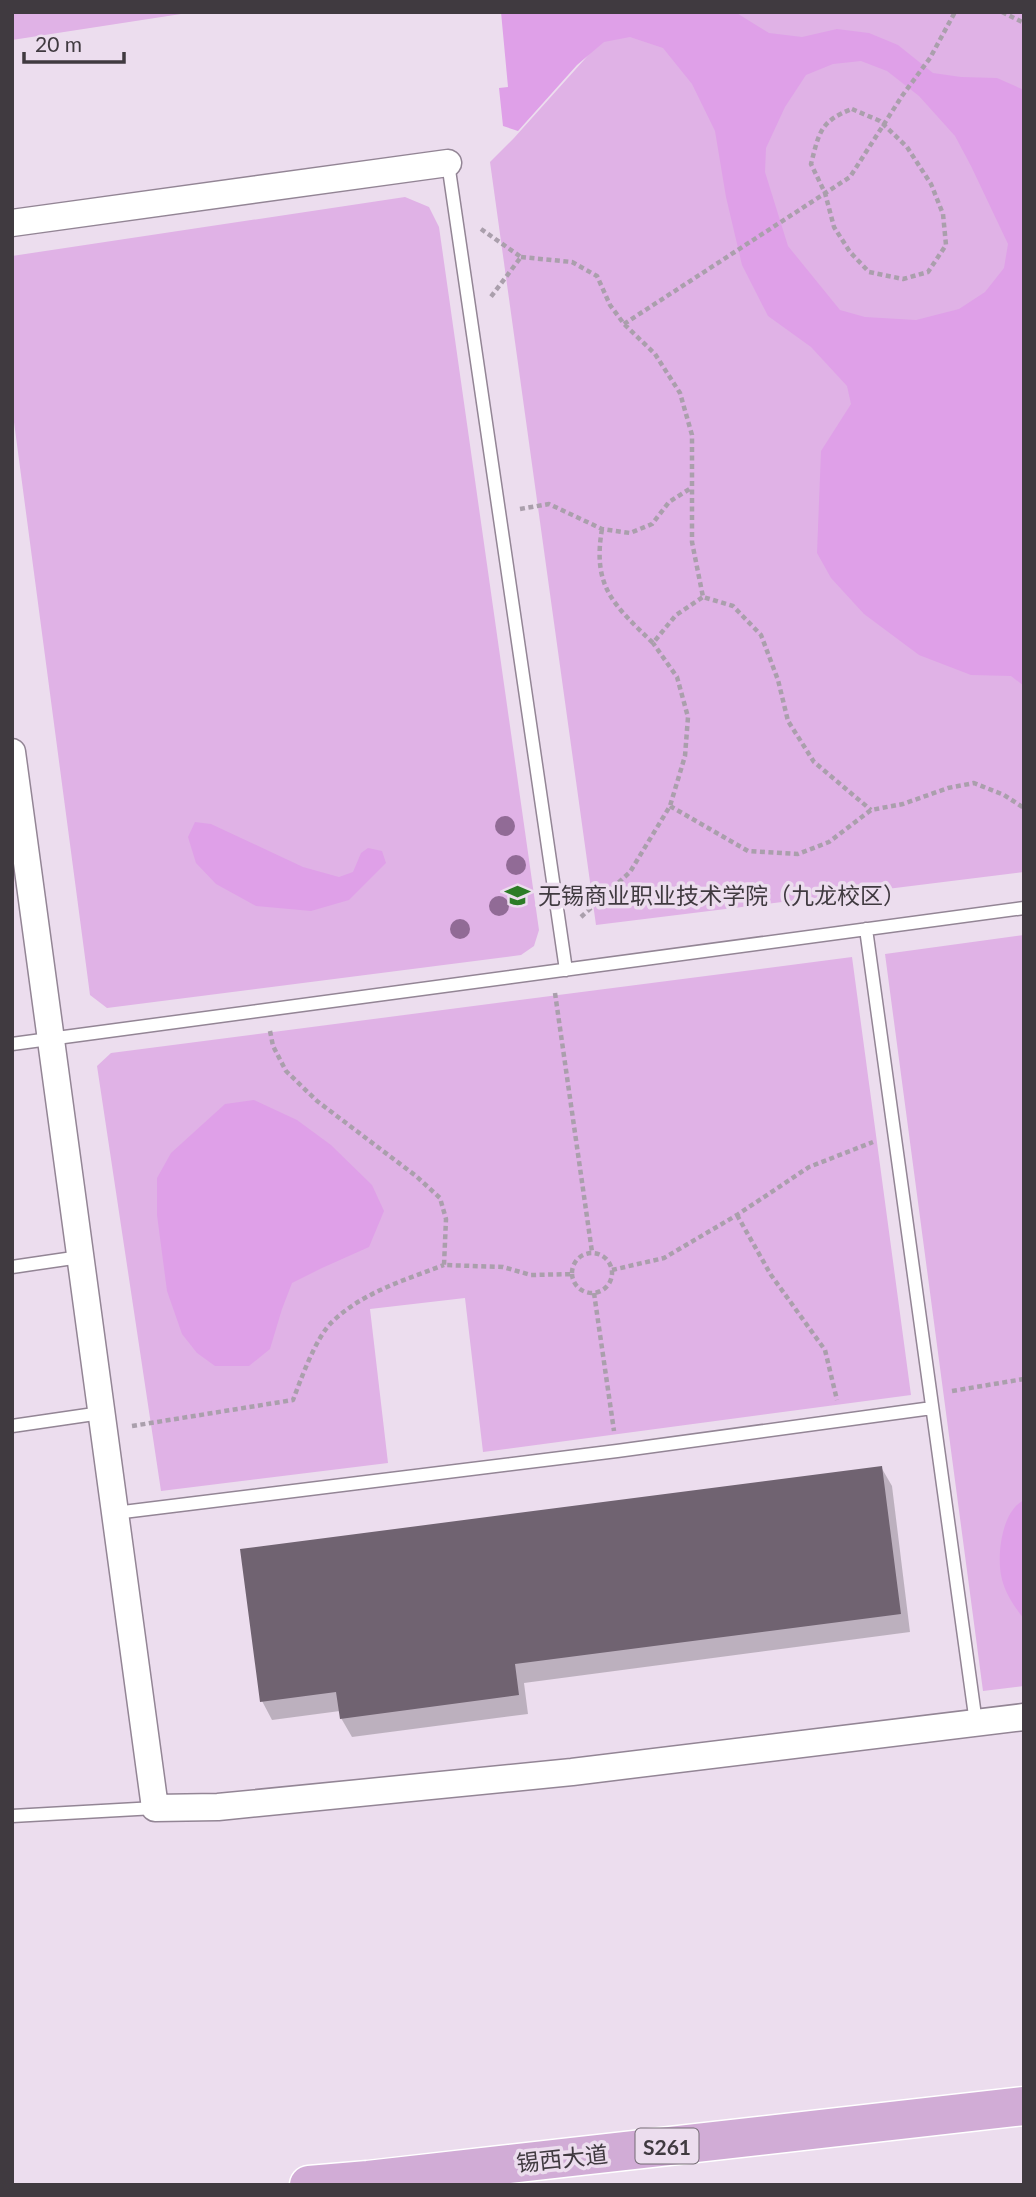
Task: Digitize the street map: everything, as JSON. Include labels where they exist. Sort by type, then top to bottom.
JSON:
[{"type":"main road","name":"锡西大道","points":[[309,2185],[1024,2106]]},
{"type":"street","points":[[12,223],[448,163]]},
{"type":"street","points":[[12,752],[155,1808],[218,1807],[572,1772],[1024,1717]]},
{"type":"lane","points":[[448,163],[561,935],[559,971]]},
{"type":"lane","points":[[12,1044],[1024,908]]},
{"type":"lane","points":[[866,929],[976,1723]]},
{"type":"lane","points":[[12,1268],[80,1257]]},
{"type":"lane","points":[[115,1514],[617,1451],[932,1408]]},
{"type":"lane","points":[[12,1426],[102,1421]]},
{"type":"lane","points":[[12,1816],[155,1808]]},
{"type":"path","points":[[624,324],[850,177],[930,58],[956,12]]},
{"type":"path","points":[[1002,12],[1024,23]]},
{"type":"path","points":[[852,109],[880,121],[907,147],[932,184],[943,214],[946,245],[928,272],[903,279],[869,272],[850,252],[834,227],[825,193],[811,164],[818,135],[832,117],[852,109]]},
{"type":"path","points":[[455,210],[521,257],[572,262],[597,276],[610,305],[624,324],[655,354],[680,393],[692,435],[692,542],[703,597]]},
{"type":"path","points":[[471,323],[521,257]]},
{"type":"path","points":[[499,512],[549,504],[602,529],[630,533],[652,524],[669,502],[692,487]]},
{"type":"path","points":[[561,935],[630,872],[670,806],[685,756],[688,717],[677,677],[653,643],[622,613],[603,583],[598,552],[602,529]]},
{"type":"path","points":[[653,643],[676,615],[703,597]]},
{"type":"path","points":[[703,597],[733,606],[761,635],[778,680],[788,721],[814,762],[871,810]]},
{"type":"path","points":[[670,806],[748,851],[798,854],[829,842],[871,810],[903,804],[947,788],[974,783],[1004,795],[1024,808]]},
{"type":"path","points":[[559,971],[592,1252]]},
{"type":"path","points":[[267,1010],[273,1046],[285,1071],[317,1101],[440,1198],[446,1219],[444,1265]]},
{"type":"path","points":[[612,1270],[664,1258],[737,1215],[809,1167],[894,1134]]},
{"type":"path","points":[[737,1215],[771,1275],[825,1350],[842,1420]]},
{"type":"path","points":[[592,1252],[605,1256],[612,1270],[609,1284],[601,1291],[587,1293],[577,1287],[572,1274],[577,1259],[592,1252]]},
{"type":"path","points":[[102,1421],[293,1400],[309,1360],[330,1323],[369,1295],[444,1265],[503,1267],[531,1275],[572,1274]]},
{"type":"path","points":[[594,1293],[617,1451]]},
{"type":"path","points":[[930,1394],[1024,1379]]},
{"type":"shaded area","points":[[12,12],[194,12],[12,40]]},
{"type":"shaded area","points":[[501,12],[735,12],[769,33],[802,37],[837,29],[869,33],[898,45],[933,73],[997,78],[1024,90],[1024,686],[1011,676],[971,675],[919,655],[864,614],[831,578],[817,553],[821,451],[851,404],[847,386],[811,347],[768,316],[742,265],[726,197],[715,131],[692,84],[663,48],[630,37],[604,42],[577,65],[518,131],[503,126],[499,88],[508,87]],"holes":[[[861,61],[887,71],[919,96],[955,136],[1008,244],[1004,268],[985,292],[959,309],[916,320],[865,317],[840,310],[788,246],[765,172],[766,148],[785,107],[806,75],[833,64]]]},
{"type":"shaded area","points":[[627,12],[1024,12],[1024,872],[596,925],[490,162]]},
{"type":"shaded area","points":[[405,197],[429,207],[439,227],[539,930],[534,946],[521,955],[107,1008],[90,995],[12,407],[12,256]]},
{"type":"shaded area","points":[[195,822],[211,824],[303,867],[339,877],[353,872],[361,853],[368,848],[382,851],[386,863],[349,900],[311,911],[256,906],[216,884],[196,863],[188,837]]},
{"type":"shaded area","points":[[1024,935],[1024,1686],[983,1691],[885,954]]},
{"type":"shaded area","points":[[852,957],[911,1395],[483,1452],[465,1298],[370,1309],[388,1463],[161,1491],[97,1066],[111,1053]]},
{"type":"shaded area","points":[[254,1100],[297,1120],[331,1145],[372,1185],[384,1211],[369,1247],[292,1283],[270,1349],[249,1366],[215,1366],[197,1353],[182,1334],[167,1291],[157,1215],[157,1178],[171,1153],[225,1104]]},
{"type":"shaded area","points":[[1024,1500],[1024,1619],[1004,1587],[1000,1556],[1006,1523],[1017,1505]]},
{"type":"building","points":[[882,1466],[901,1614],[515,1664],[519,1695],[340,1719],[336,1692],[260,1702],[240,1549]]},
{"type":"place","name":"无锡商业职业技术学院（九龙校区）","points":[[518,895]]}]
